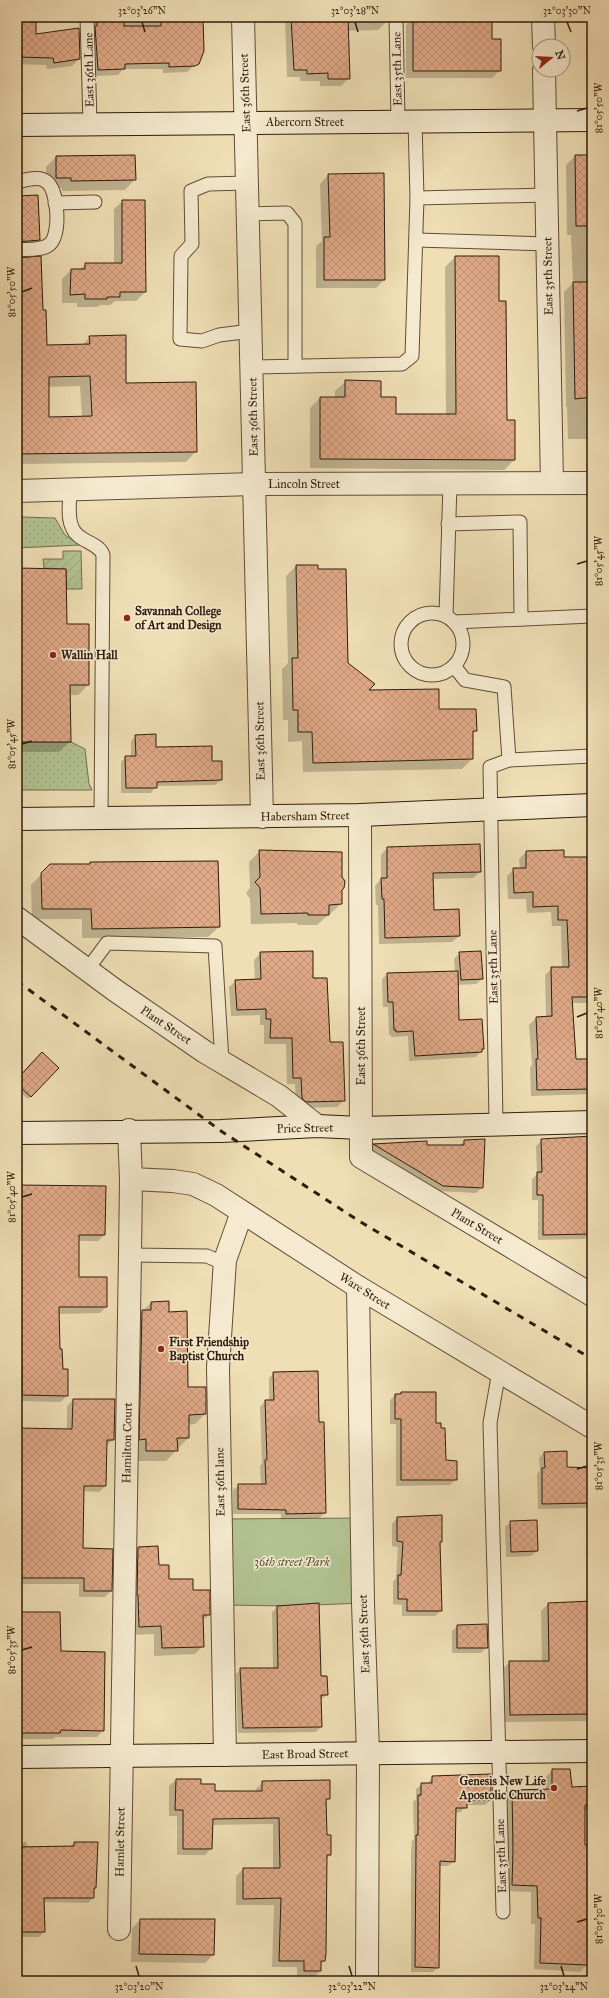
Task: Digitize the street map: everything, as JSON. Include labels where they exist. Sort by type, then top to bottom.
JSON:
[{"type":"street","name":"East 36th Street","points":[[243,17],[262,817]]},
{"type":"street","points":[[543,17],[544,38]]},
{"type":"street","name":"East 35th Street","points":[[544,78],[552,483]]},
{"type":"street","name":"Abercorn Street","points":[[17,125],[592,120]]},
{"type":"street","name":"Lincoln Street","points":[[17,491],[254,484],[592,483]]},
{"type":"street","name":"Habersham Street","points":[[17,819],[360,815],[592,805]]},
{"type":"street","name":"East 36th Street","points":[[360,815],[361,1157]]},
{"type":"street","name":"Plant Street","points":[[17,918],[87,970],[222,1062],[279,1096],[317,1126]]},
{"type":"street","name":"Price Street","points":[[17,1133],[129,1130],[221,1130],[317,1126],[361,1128],[496,1123],[592,1122]]},
{"type":"street","name":"Hamilton Court","points":[[122,1756],[131,1179],[129,1130]]},
{"type":"street","name":"Plant Street","points":[[361,1157],[592,1295]]},
{"type":"street","name":"Ware Street","points":[[131,1179],[173,1181],[193,1184],[216,1195],[358,1287],[592,1427]]},
{"type":"street","name":"East 36th lane","points":[[226,1755],[218,1368],[225,1264],[242,1212]]},
{"type":"street","name":"East 36th Street","points":[[358,1287],[363,1603],[368,1753],[367,1981]]},
{"type":"street","name":"East Broad Street","points":[[17,1757],[592,1751]]},
{"type":"street","name":"Hamlet Street","points":[[119,1929],[122,1756]]},
{"type":"lane","name":"East 36th Lane","points":[[87,17],[90,124]]},
{"type":"lane","name":"East 35th Lane","points":[[252,367],[402,364],[412,356],[417,198],[406,121],[396,17]]},
{"type":"lane","points":[[17,182],[37,178],[46,181],[54,191],[57,222],[56,235],[51,243],[42,248],[17,250]]},
{"type":"lane","points":[[248,183],[208,184],[191,191],[192,244],[181,256],[180,339],[202,341],[220,335],[251,331]]},
{"type":"lane","points":[[417,198],[547,195]]},
{"type":"lane","points":[[55,203],[95,202]]},
{"type":"lane","points":[[248,214],[286,213],[295,223],[295,366]]},
{"type":"lane","points":[[416,240],[548,244]]},
{"type":"lane","points":[[450,484],[448,524],[450,619],[460,630],[463,639],[463,649],[454,666],[437,674],[428,674],[417,671],[409,665],[403,655],[401,645],[403,634],[408,625],[415,618],[425,613],[436,613],[450,619],[521,619],[592,616]]},
{"type":"lane","points":[[70,490],[70,513],[72,528],[84,540],[101,549],[103,555],[101,819]]},
{"type":"lane","points":[[448,524],[520,522],[521,619]]},
{"type":"lane","points":[[454,666],[465,680],[504,687],[509,760],[592,756]]},
{"type":"lane","name":"East 35th Lane","points":[[496,1123],[490,767],[509,760]]},
{"type":"lane","points":[[87,970],[107,943],[215,946],[222,1062]]},
{"type":"lane","points":[[130,1255],[208,1256],[225,1264]]},
{"type":"lane","name":"East 35th Lane","points":[[499,1371],[490,1423],[503,1912]]},
{"type":"green space","points":[[21,517],[55,518],[65,535],[80,545],[17,548],[17,522]]},
{"type":"green space","points":[[63,551],[81,551],[82,589],[67,589],[66,569],[44,568],[43,559],[63,559]]},
{"type":"green space","points":[[17,742],[71,742],[85,749],[89,784],[92,790],[17,790]]},
{"type":"green space","name":"36th street Park","points":[[362,1518],[363,1603],[290,1606],[222,1605],[220,1519]]},
{"type":"building","points":[[164,17],[203,17],[204,51],[199,64],[195,66],[169,67],[169,63],[125,64],[125,69],[98,70],[95,26],[97,26],[97,19],[124,19],[124,26],[161,26],[161,21],[164,21]]},
{"type":"building","points":[[291,17],[348,17],[350,79],[328,79],[328,73],[307,74],[307,70],[294,70]]},
{"type":"building","points":[[413,17],[457,17],[457,21],[492,21],[492,39],[501,39],[501,71],[413,71]]},
{"type":"building","points":[[17,21],[36,22],[36,34],[79,28],[80,59],[54,63],[53,58],[17,57]]},
{"type":"building","points":[[135,155],[136,180],[71,181],[71,178],[56,178],[56,156]]},
{"type":"building","points":[[575,155],[592,155],[592,226],[576,226]]},
{"type":"building","points":[[384,173],[385,280],[324,280],[324,237],[330,237],[328,174]]},
{"type":"building","points":[[38,195],[40,240],[17,242],[17,196]]},
{"type":"building","points":[[122,200],[145,200],[146,292],[120,292],[120,297],[107,297],[107,299],[85,299],[85,294],[70,295],[71,269],[85,269],[85,263],[122,263]]},
{"type":"building","points":[[41,256],[43,310],[46,310],[47,345],[90,344],[89,336],[126,335],[126,383],[196,382],[197,452],[17,454],[17,258]],"holes":[[[90,376],[92,416],[49,417],[49,377]]]},
{"type":"building","points":[[455,256],[499,256],[499,301],[506,301],[507,420],[515,420],[515,460],[320,459],[320,397],[345,397],[345,380],[381,381],[381,397],[396,397],[396,414],[456,414]]},
{"type":"building","points":[[573,282],[592,282],[592,397],[575,399]]},
{"type":"building","points":[[296,565],[318,565],[318,569],[346,569],[348,663],[375,684],[369,690],[439,689],[439,709],[476,709],[477,731],[473,731],[473,759],[313,763],[312,732],[298,732],[298,710],[293,710],[292,658],[298,658]]},
{"type":"building","name":"Wallin Hall","points":[[17,568],[66,569],[67,624],[89,624],[89,685],[70,685],[71,742],[17,742]]},
{"type":"building","points":[[156,734],[156,747],[212,746],[212,761],[222,761],[222,780],[157,782],[157,788],[126,788],[125,756],[136,756],[135,735]]},
{"type":"building","points":[[480,844],[481,872],[433,873],[434,910],[459,909],[460,936],[385,938],[384,899],[382,899],[381,878],[387,878],[387,847]]},
{"type":"building","points":[[259,850],[342,852],[342,877],[345,881],[344,888],[342,890],[342,904],[329,905],[329,915],[308,915],[308,913],[261,914],[260,888],[255,882],[260,877]]},
{"type":"building","points":[[564,850],[564,857],[587,857],[589,899],[592,899],[592,919],[588,920],[589,967],[592,967],[592,997],[572,997],[576,1059],[592,1059],[592,1089],[537,1090],[536,1059],[538,1059],[536,1017],[552,1016],[551,967],[569,967],[567,920],[558,920],[558,906],[533,907],[533,892],[514,893],[513,868],[526,868],[526,851]]},
{"type":"building","points":[[218,861],[220,927],[92,929],[91,909],[42,909],[41,873],[50,864],[90,864],[90,862]]},
{"type":"building","points":[[313,951],[313,978],[327,978],[330,1042],[343,1042],[345,1101],[306,1102],[302,1098],[301,1078],[293,1078],[292,1038],[270,1038],[271,1019],[266,1019],[266,1009],[237,1010],[235,980],[261,979],[260,952]]},
{"type":"building","points":[[481,951],[483,979],[461,980],[459,952]]},
{"type":"building","points":[[458,971],[459,1020],[482,1019],[484,1049],[482,1049],[482,1052],[415,1056],[413,1031],[396,1032],[396,1030],[394,1030],[393,1002],[388,1002],[387,973]]},
{"type":"building","points":[[42,1052],[59,1068],[31,1097],[17,1084],[17,1079]]},
{"type":"building","points":[[592,1136],[592,1160],[589,1160],[591,1234],[543,1235],[543,1195],[537,1195],[537,1172],[542,1172],[541,1139]]},
{"type":"building","points":[[485,1139],[483,1188],[443,1186],[373,1144],[427,1141],[427,1145],[464,1145],[464,1140]]},
{"type":"building","points":[[17,1185],[106,1186],[105,1235],[79,1235],[79,1277],[107,1277],[107,1307],[59,1307],[60,1349],[62,1349],[63,1369],[68,1369],[68,1396],[22,1395],[22,1365],[17,1365],[20,1275],[17,1275]]},
{"type":"building","name":"First Friendship Baptist Church","points":[[169,1301],[169,1312],[187,1311],[188,1387],[206,1387],[206,1414],[189,1415],[189,1438],[177,1438],[178,1451],[146,1451],[146,1439],[139,1440],[142,1310],[151,1310],[151,1302]]},
{"type":"building","points":[[318,1371],[319,1422],[324,1422],[326,1513],[286,1514],[286,1510],[238,1509],[238,1484],[266,1484],[265,1460],[267,1459],[265,1400],[274,1400],[273,1372]]},
{"type":"building","points":[[401,1392],[436,1392],[436,1423],[441,1423],[441,1428],[445,1428],[446,1460],[457,1461],[457,1480],[401,1480],[401,1419],[395,1419],[395,1394],[401,1394]]},
{"type":"building","points":[[73,1399],[115,1399],[114,1440],[107,1440],[106,1486],[84,1486],[83,1548],[113,1549],[112,1591],[84,1591],[84,1578],[17,1578],[17,1492],[21,1492],[21,1457],[17,1457],[17,1428],[72,1429]]},
{"type":"building","points":[[567,1451],[567,1467],[592,1468],[592,1503],[542,1504],[542,1468],[545,1468],[544,1452]]},
{"type":"building","points":[[442,1515],[442,1542],[440,1542],[442,1611],[407,1611],[407,1599],[398,1599],[398,1575],[401,1575],[403,1542],[397,1541],[397,1517]]},
{"type":"building","points":[[537,1520],[538,1551],[511,1552],[510,1521]]},
{"type":"building","points":[[158,1546],[159,1565],[169,1565],[169,1579],[193,1579],[193,1590],[210,1590],[210,1615],[203,1615],[204,1647],[162,1648],[161,1626],[139,1627],[137,1595],[138,1547]]},
{"type":"building","points":[[592,1601],[592,1714],[510,1715],[509,1661],[549,1661],[548,1603]]},
{"type":"building","points":[[319,1603],[321,1676],[327,1676],[328,1695],[321,1695],[322,1727],[243,1728],[240,1668],[278,1668],[277,1606]]},
{"type":"building","points":[[20,1612],[60,1612],[61,1651],[105,1652],[104,1731],[61,1730],[60,1733],[17,1733],[17,1649],[20,1649]]},
{"type":"building","points":[[487,1624],[488,1648],[457,1648],[457,1625]]},
{"type":"building","points":[[552,1769],[570,1769],[572,1787],[592,1786],[592,1805],[585,1805],[585,1845],[588,1845],[588,1848],[592,1848],[592,1912],[588,1912],[588,1965],[540,1963],[541,1918],[538,1918],[537,1886],[512,1885],[512,1790],[552,1789]]},
{"type":"building","points":[[491,1774],[491,1800],[467,1800],[467,1808],[456,1808],[455,1862],[440,1861],[439,1968],[415,1967],[416,1835],[418,1835],[418,1795],[421,1795],[421,1783],[432,1783],[432,1776]]},
{"type":"building","points":[[176,1779],[201,1779],[201,1784],[215,1784],[215,1791],[262,1791],[262,1781],[330,1780],[330,1799],[326,1799],[327,1835],[331,1835],[331,1855],[327,1855],[326,1953],[325,1961],[321,1961],[321,1971],[304,1971],[304,1961],[279,1961],[281,1898],[243,1899],[243,1868],[280,1868],[279,1818],[213,1819],[212,1849],[183,1849],[183,1810],[175,1810]]},
{"type":"building","points":[[74,1842],[98,1842],[96,1888],[94,1888],[94,1898],[44,1898],[45,1932],[17,1932],[17,1847],[74,1846]]},
{"type":"building","points":[[140,1919],[215,1919],[214,1955],[139,1954]]},
{"type":"railway","points":[[17,981],[221,1131],[359,1221],[592,1359]]},
{"type":"place","name":"Savannah College of Art and Design","points":[[127,618]]},
{"type":"place","name":"Wallin Hall","points":[[53,655]]},
{"type":"place","name":"First Friendship Baptist Church","points":[[161,1349]]},
{"type":"place","name":"Genesis New Life Apostolic Church","points":[[554,1788]]}]
